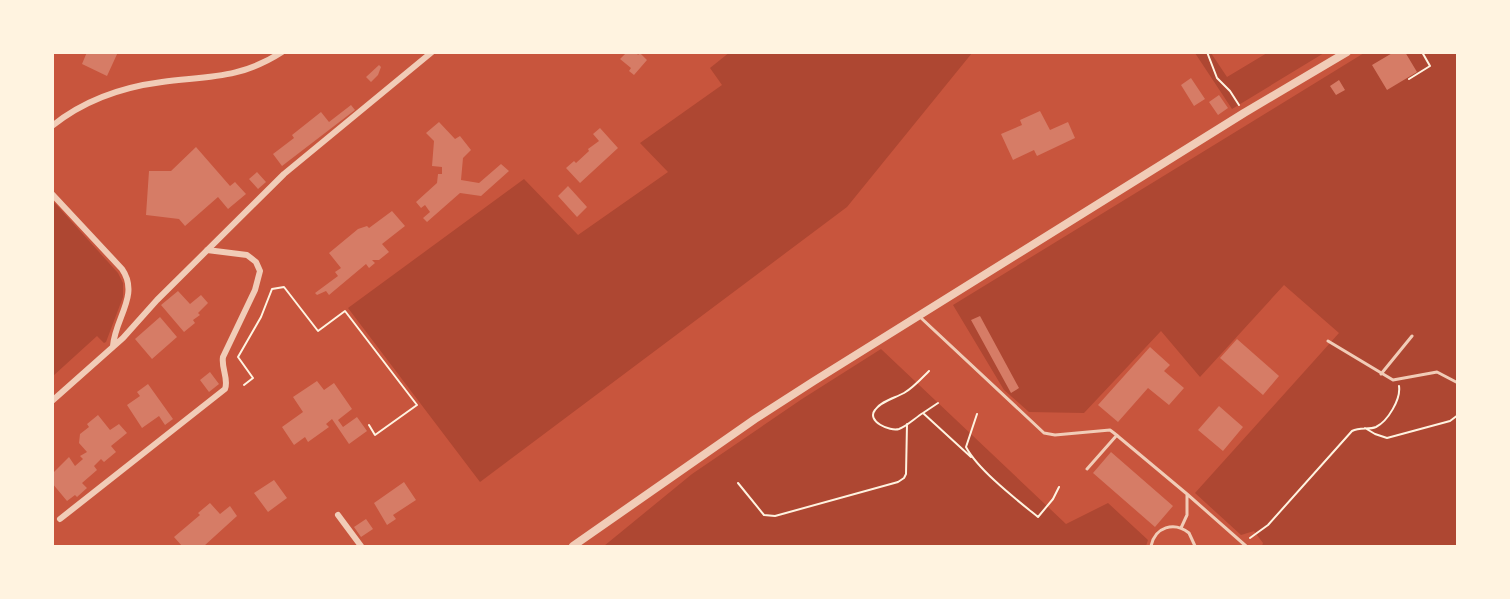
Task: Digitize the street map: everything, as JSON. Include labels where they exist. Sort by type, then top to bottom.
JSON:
[{"type":"street","points":[[52,126],[79,107],[122,91],[160,82],[235,74],[259,65],[282,52]]},
{"type":"street","points":[[52,401],[113,346],[284,174],[432,52]]},
{"type":"street","points":[[573,546],[755,419],[1244,113],[1347,52]]},
{"type":"street","points":[[52,194],[122,269],[129,283],[130,294],[114,334],[113,346]]},
{"type":"street","points":[[60,519],[225,389],[226,382],[222,368],[224,357],[255,290],[260,271],[256,262],[247,255],[207,250]]},
{"type":"street","points":[[338,515],[361,546]]},
{"type":"lane","points":[[919,316],[1039,430],[1050,435],[1110,430],[1244,545]]},
{"type":"lane","points":[[1381,374],[1412,336]]},
{"type":"lane","points":[[1328,341],[1381,374],[1396,380],[1437,372],[1458,383]]},
{"type":"lane","points":[[1087,469],[1117,435]]},
{"type":"lane","points":[[1181,528],[1187,518],[1187,494]]},
{"type":"lane","points":[[1151,546],[1159,531],[1167,527],[1181,528],[1190,533],[1195,546]]},
{"type":"path","points":[[1207,52],[1216,78],[1230,92],[1244,113]]},
{"type":"path","points":[[1409,79],[1430,66],[1422,52]]},
{"type":"path","points":[[244,385],[253,378],[238,357],[261,316],[272,289],[284,287],[318,330],[345,311],[417,405],[375,435],[369,425]]},
{"type":"path","points":[[929,371],[906,392],[874,410],[874,419],[892,431],[907,424],[938,403]]},
{"type":"path","points":[[1244,545],[1268,525],[1352,431],[1377,426],[1395,404],[1400,390],[1396,380]]},
{"type":"path","points":[[923,413],[1038,517],[1053,499],[1059,487]]},
{"type":"path","points":[[973,459],[966,447],[966,442],[977,414]]},
{"type":"path","points":[[1365,428],[1387,438],[1428,425],[1450,421],[1458,415]]},
{"type":"path","points":[[738,483],[764,515],[775,516],[898,482],[906,474],[907,424]]},
{"type":"shaded area","points":[[730,52],[972,53],[847,207],[480,482],[348,308],[524,179],[578,235],[668,172],[640,143],[722,85],[710,68]]},
{"type":"shaded area","points":[[1195,53],[1211,53],[1227,77],[1267,53],[1324,53],[1232,109]]},
{"type":"shaded area","points":[[1364,53],[1457,53],[1457,546],[1262,546],[1263,543],[1254,531],[1241,535],[1195,493],[1339,333],[1284,285],[1200,377],[1161,331],[1084,413],[1029,412],[1004,390],[953,305]]},
{"type":"shaded area","points":[[53,201],[118,273],[123,283],[123,297],[106,342],[104,343],[97,336],[53,376]]},
{"type":"shaded area","points":[[881,349],[1066,524],[1108,503],[1148,540],[1146,546],[604,546],[692,474],[802,399]]},
{"type":"building","points":[[87,52],[118,52],[107,76],[82,64]]},
{"type":"building","points":[[627,52],[636,52],[638,55],[640,53],[647,60],[634,75],[629,71],[631,68],[620,59]]},
{"type":"building","points":[[1394,52],[1405,52],[1417,72],[1387,90],[1372,65]]},
{"type":"building","points":[[379,65],[381,67],[378,75],[371,82],[366,77]]},
{"type":"building","points":[[1191,78],[1205,99],[1194,106],[1181,85]]},
{"type":"building","points":[[1339,80],[1345,90],[1336,95],[1330,86]]},
{"type":"building","points":[[1219,95],[1228,108],[1218,115],[1209,102]]},
{"type":"building","points":[[351,105],[355,110],[282,166],[273,154],[321,112],[329,122]]},
{"type":"building","points":[[1040,111],[1050,130],[1068,122],[1075,138],[1037,156],[1034,150],[1013,160],[1001,134],[1022,125],[1020,120]]},
{"type":"building","points":[[439,122],[455,139],[460,136],[471,150],[463,158],[461,180],[479,183],[501,164],[509,171],[481,196],[460,193],[427,222],[423,218],[430,212],[425,205],[421,208],[416,202],[437,183],[438,174],[442,174],[442,167],[432,166],[434,141],[426,133]]},
{"type":"building","points":[[600,128],[618,148],[580,183],[566,168],[574,161],[576,163],[589,151],[588,149],[599,141],[593,134]]},
{"type":"building","points":[[196,147],[230,186],[235,182],[246,194],[228,209],[218,197],[185,226],[179,219],[146,215],[149,171],[171,171]]},
{"type":"building","points":[[257,172],[266,182],[258,189],[249,179]]},
{"type":"building","points":[[568,186],[587,207],[577,217],[558,196]]},
{"type":"building","points":[[392,211],[405,226],[382,244],[389,252],[379,260],[372,260],[375,263],[369,268],[366,264],[329,295],[326,291],[317,295],[315,293],[338,276],[335,272],[341,268],[329,253],[358,229],[367,226],[369,228]]},
{"type":"building","points":[[178,291],[190,304],[201,295],[208,303],[198,313],[200,315],[193,320],[195,323],[184,332],[161,305]]},
{"type":"building","points":[[980,316],[1019,388],[1011,393],[971,320]]},
{"type":"building","points":[[160,317],[177,337],[152,359],[135,339]]},
{"type":"building","points":[[1237,339],[1279,376],[1263,395],[1220,358]]},
{"type":"building","points":[[1150,347],[1170,365],[1164,371],[1184,388],[1169,405],[1148,388],[1118,422],[1098,405]]},
{"type":"building","points":[[210,372],[219,384],[209,392],[200,380]]},
{"type":"building","points":[[317,381],[324,390],[334,383],[352,409],[338,420],[343,427],[357,417],[367,431],[349,444],[332,419],[326,424],[329,427],[308,442],[305,437],[294,445],[282,427],[303,412],[293,397]]},
{"type":"building","points":[[148,384],[173,419],[165,425],[159,416],[142,428],[127,405],[140,396],[137,392]]},
{"type":"building","points":[[1219,406],[1243,427],[1223,451],[1198,430]]},
{"type":"building","points":[[98,415],[110,430],[119,424],[127,433],[111,446],[116,452],[104,462],[101,459],[94,466],[97,470],[82,483],[87,488],[77,497],[75,495],[67,501],[52,483],[53,473],[69,457],[75,466],[83,459],[80,456],[87,452],[79,443],[80,434]]},
{"type":"building","points":[[1111,452],[1173,506],[1155,527],[1093,473]]},
{"type":"building","points":[[274,480],[287,498],[268,512],[254,493]]},
{"type":"building","points":[[404,482],[416,500],[393,515],[396,519],[387,525],[374,503]]},
{"type":"building","points":[[210,503],[220,514],[230,506],[237,516],[204,546],[182,546],[174,537],[200,515],[198,513]]},
{"type":"building","points":[[366,519],[373,529],[361,537],[354,527]]}]
